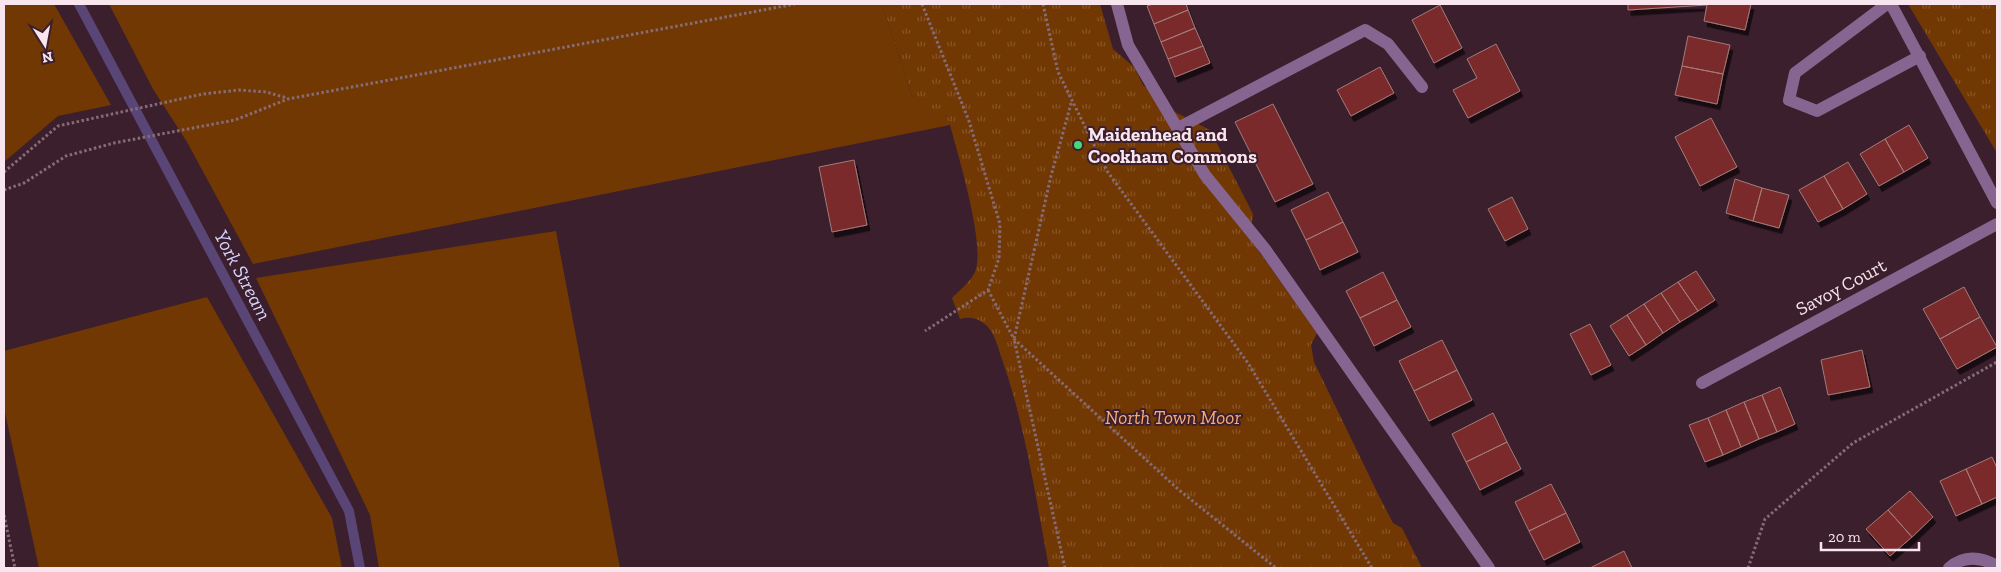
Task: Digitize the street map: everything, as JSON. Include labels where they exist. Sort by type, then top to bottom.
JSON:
[{"type":"street","points":[[1117,4],[1128,46],[1205,175],[1265,249],[1490,568]]},
{"type":"street","points":[[1920,56],[1817,111],[1789,100],[1795,73],[1889,4],[1920,56],[1997,203]]},
{"type":"street","points":[[1178,128],[1365,30],[1388,44],[1422,87]]},
{"type":"street","name":"Savoy Court","points":[[1702,383],[1997,224]]},
{"type":"street","points":[[1948,568],[1962,560],[1974,558],[1987,560],[1997,566]]},
{"type":"path","points":[[4,190],[24,183],[66,156],[114,142],[235,120],[288,99],[795,4]]},
{"type":"path","points":[[922,4],[968,121],[1000,224],[999,258],[988,290],[925,331]]},
{"type":"path","points":[[1043,4],[1058,72],[1108,171],[1248,362],[1372,568]]},
{"type":"path","points":[[4,172],[58,126],[203,94],[239,90],[266,92],[288,99]]},
{"type":"path","points":[[1014,338],[1051,176],[1072,100]]},
{"type":"path","points":[[988,290],[1014,338],[1065,568]]},
{"type":"path","points":[[1014,338],[1179,490],[1276,568]]},
{"type":"path","points":[[1748,568],[1765,519],[1853,443],[1997,362]]},
{"type":"path","points":[[4,515],[15,568]]},
{"type":"green space","points":[[4,4],[54,4],[111,105],[58,116],[4,162]]},
{"type":"green space","points":[[109,4],[882,4],[912,96],[945,114],[950,125],[253,264],[187,142],[153,89]]},
{"type":"green space","name":"North Town Moor","points":[[882,4],[1100,4],[1113,49],[1134,67],[1143,85],[1175,112],[1210,130],[1253,214],[1250,239],[1317,333],[1311,345],[1314,362],[1393,523],[1402,528],[1422,568],[1049,568],[1024,438],[1011,387],[997,344],[991,331],[982,322],[972,318],[960,319],[952,298],[965,286],[975,272],[977,242],[970,200],[950,125],[945,114],[929,116],[912,96]]},
{"type":"green space","points":[[1908,4],[1997,4],[1997,153]]},
{"type":"green space","points":[[556,231],[620,568],[379,568],[370,515],[256,278]]},
{"type":"green space","points":[[207,297],[332,518],[342,568],[39,568],[4,408],[4,351]]},
{"type":"building","points":[[1153,4],[1186,4],[1188,10],[1154,24],[1147,6]]},
{"type":"building","points":[[1628,4],[1751,4],[1745,30],[1704,21],[1707,5],[1628,10]]},
{"type":"building","points":[[1440,5],[1462,48],[1434,63],[1412,20]]},
{"type":"building","points":[[1188,10],[1195,28],[1161,42],[1154,24]]},
{"type":"building","points":[[1195,28],[1203,46],[1168,59],[1161,42]]},
{"type":"building","points":[[1688,36],[1730,45],[1723,74],[1682,66]]},
{"type":"building","points":[[1496,44],[1520,91],[1468,118],[1453,90],[1477,78],[1467,59]]},
{"type":"building","points":[[1203,46],[1210,63],[1175,77],[1168,59]]},
{"type":"building","points":[[1682,66],[1723,74],[1717,104],[1675,95]]},
{"type":"building","points":[[1380,67],[1394,93],[1351,116],[1337,90]]},
{"type":"building","points":[[1273,104],[1313,184],[1275,202],[1235,122]]},
{"type":"building","points":[[1711,118],[1737,167],[1700,186],[1675,137]]},
{"type":"building","points":[[1909,125],[1928,158],[1904,172],[1885,139]]},
{"type":"building","points":[[1885,139],[1904,172],[1879,186],[1860,154]]},
{"type":"building","points":[[854,160],[867,225],[832,232],[819,167]]},
{"type":"building","points":[[1848,162],[1867,194],[1843,209],[1824,176]]},
{"type":"building","points":[[1824,176],[1843,209],[1818,222],[1799,190]]},
{"type":"building","points":[[1735,179],[1762,188],[1753,221],[1726,213]]},
{"type":"building","points":[[1762,188],[1789,195],[1779,228],[1753,221]]},
{"type":"building","points":[[1328,192],[1343,222],[1306,240],[1291,210]]},
{"type":"building","points":[[1512,197],[1528,229],[1505,241],[1488,209]]},
{"type":"building","points":[[1343,222],[1358,252],[1320,270],[1306,240]]},
{"type":"building","points":[[1696,271],[1715,300],[1698,311],[1678,282]]},
{"type":"building","points":[[1383,272],[1397,300],[1360,318],[1346,291]]},
{"type":"building","points":[[1678,282],[1698,311],[1680,322],[1661,293]]},
{"type":"building","points":[[1964,287],[1980,317],[1940,339],[1923,309]]},
{"type":"building","points":[[1661,293],[1680,322],[1663,333],[1644,304]]},
{"type":"building","points":[[1397,300],[1411,327],[1374,346],[1360,318]]},
{"type":"building","points":[[1644,304],[1663,333],[1646,345],[1627,315]]},
{"type":"building","points":[[1627,315],[1646,345],[1629,356],[1610,326]]},
{"type":"building","points":[[1980,317],[1997,347],[1957,369],[1940,339]]},
{"type":"building","points":[[1590,324],[1611,365],[1591,375],[1570,334]]},
{"type":"building","points":[[1442,340],[1457,370],[1414,391],[1399,361]]},
{"type":"building","points":[[1862,350],[1870,387],[1828,395],[1821,360]]},
{"type":"building","points":[[1457,370],[1472,400],[1429,421],[1414,391]]},
{"type":"building","points":[[1780,387],[1795,424],[1777,432],[1762,395]]},
{"type":"building","points":[[1762,395],[1777,432],[1759,439],[1744,402]]},
{"type":"building","points":[[1744,402],[1759,439],[1741,447],[1726,410]]},
{"type":"building","points":[[1726,410],[1741,447],[1723,455],[1708,418]]},
{"type":"building","points":[[1493,413],[1507,442],[1466,462],[1452,434]]},
{"type":"building","points":[[1708,418],[1723,455],[1705,462],[1689,425]]},
{"type":"building","points":[[1507,442],[1521,469],[1480,490],[1466,462]]},
{"type":"building","points":[[1992,457],[1997,468],[1997,497],[1982,504],[1966,469]]},
{"type":"building","points":[[1966,469],[1982,504],[1956,516],[1940,481]]},
{"type":"building","points":[[1551,484],[1566,513],[1529,531],[1515,502]]},
{"type":"building","points":[[1910,491],[1933,517],[1912,537],[1888,510]]},
{"type":"building","points":[[1888,510],[1912,537],[1890,556],[1866,529]]},
{"type":"building","points":[[1566,513],[1580,542],[1544,560],[1529,531]]},
{"type":"building","points":[[1624,551],[1632,568],[1590,568]]},
{"type":"waterway","name":"York Stream","points":[[79,4],[349,511],[360,568]]},
{"type":"place","name":"Maidenhead and Cookham Commons","points":[[1078,145]]}]
